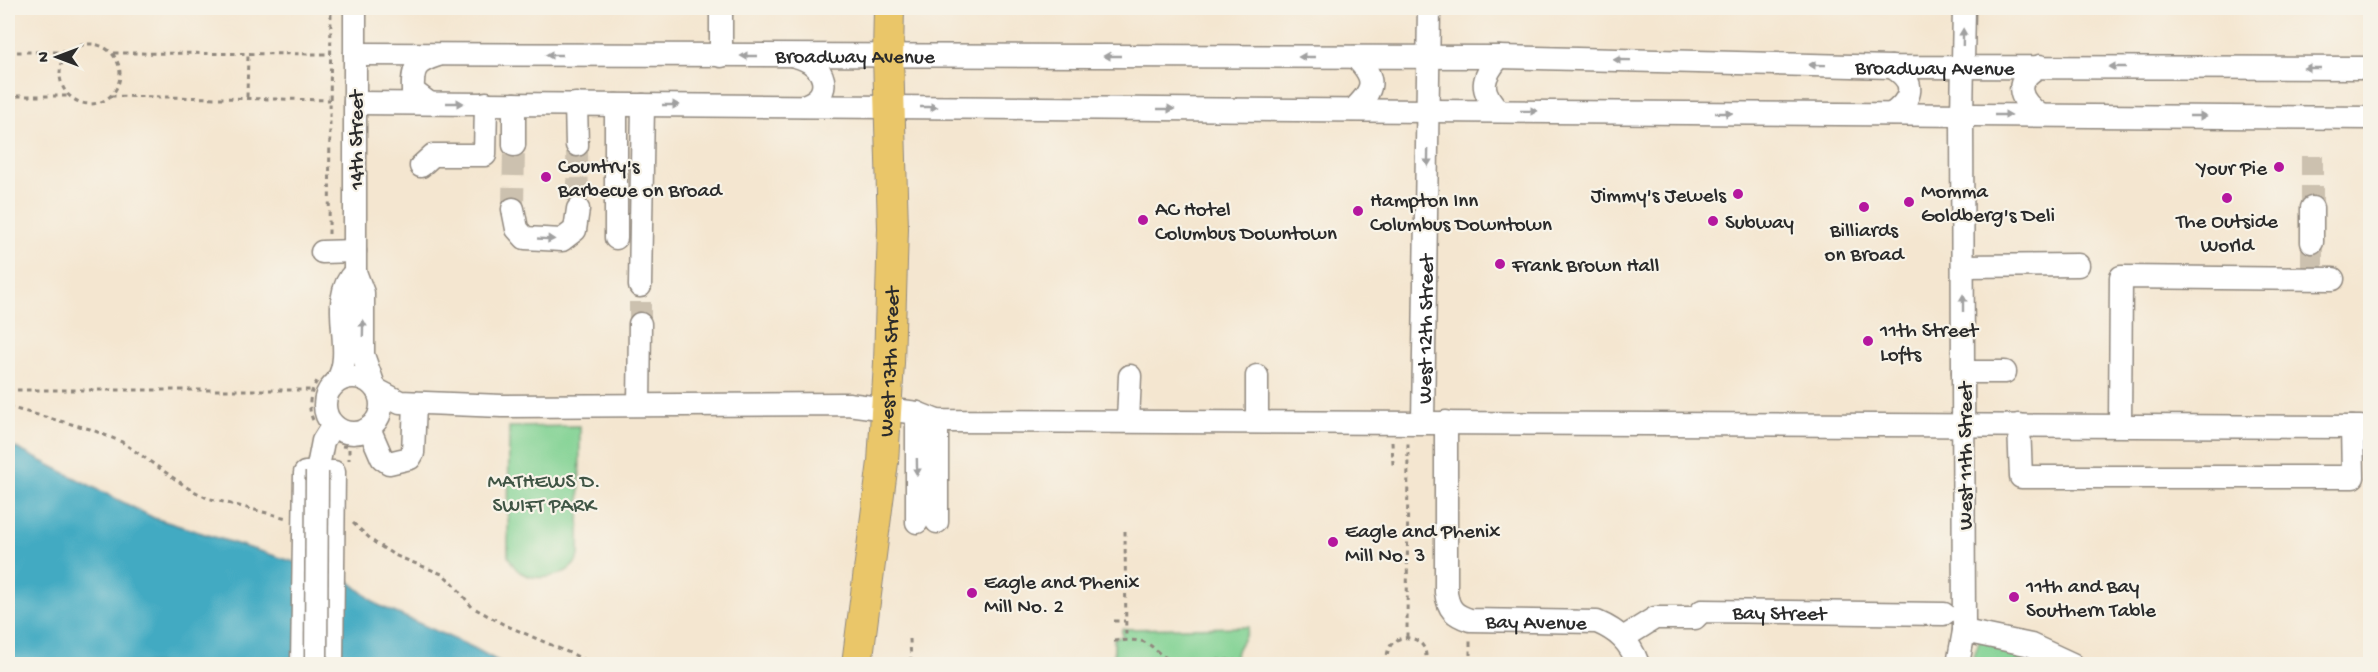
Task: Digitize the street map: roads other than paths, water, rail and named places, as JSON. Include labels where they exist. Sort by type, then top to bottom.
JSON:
[{"type":"main road","name":"West 13th Street","points":[[857,664],[885,440],[893,228],[888,56],[889,8]]},
{"type":"street","name":"14th Street","points":[[355,8],[355,262],[363,292],[363,355],[382,400],[374,423]]},
{"type":"street","points":[[721,8],[721,56]]},
{"type":"street","name":"West 12th Street","points":[[1429,8],[1426,422],[1446,592],[1452,611]]},
{"type":"street","name":"West 11th Street","points":[[1958,664],[1964,631],[1962,115],[1964,8]]},
{"type":"street","name":"Broadway Avenue","points":[[355,54],[1499,57],[1892,66],[2370,68]]},
{"type":"street","points":[[429,103],[413,91],[413,73],[423,59],[438,55]]},
{"type":"street","points":[[795,56],[814,63],[823,78],[820,94],[815,102],[803,106]]},
{"type":"street","points":[[1353,110],[1367,97],[1372,83],[1367,70],[1354,57]]},
{"type":"street","points":[[1499,57],[1487,72],[1484,85],[1487,99],[1499,111]]},
{"type":"street","points":[[1892,66],[1905,75],[1909,85],[1909,94],[1905,104],[1892,114]]},
{"type":"street","points":[[2040,66],[2029,73],[2021,89],[2022,98],[2040,115]]},
{"type":"street","points":[[355,103],[2370,118]]},
{"type":"street","points":[[421,166],[433,154],[485,155],[486,103]]},
{"type":"street","points":[[514,104],[514,145]]},
{"type":"street","points":[[576,104],[577,145]]},
{"type":"street","points":[[616,105],[616,238]]},
{"type":"street","points":[[640,286],[643,105]]},
{"type":"street","points":[[2312,208],[2312,242]]},
{"type":"street","points":[[513,209],[517,229],[525,238],[562,240],[575,230],[578,209]]},
{"type":"street","points":[[326,252],[355,262]]},
{"type":"street","name":"14th Street","points":[[328,433],[325,408],[330,388],[329,378],[343,366],[343,294],[355,262]]},
{"type":"street","points":[[1963,266],[2078,265]]},
{"type":"street","points":[[2120,425],[2109,373],[2121,277],[2319,276]]},
{"type":"street","points":[[639,404],[640,324]]},
{"type":"street","points":[[1964,372],[2005,372]]},
{"type":"street","points":[[329,378],[355,376],[408,403],[502,406],[848,404],[927,417],[1128,421],[2363,426],[2352,477],[2021,477],[2019,425]]},
{"type":"street","points":[[1128,421],[1130,376]]},
{"type":"street","points":[[1257,376],[1257,420]]},
{"type":"street","points":[[316,664],[317,472],[328,433],[363,432],[408,403]]},
{"type":"street","points":[[374,423],[382,458],[389,463],[410,458],[413,453],[408,403]]},
{"type":"street","points":[[927,417],[927,522]]},
{"type":"street","points":[[302,664],[305,473],[334,472],[332,664]]},
{"type":"street","name":"Bay Avenue","points":[[1452,611],[1459,617],[1470,620],[1597,622],[1613,629],[1623,638],[1633,651],[1638,664]]},
{"type":"street","name":"Bay Street","points":[[1623,638],[1655,618],[1695,618],[1702,611],[1944,614]]},
{"type":"street","points":[[1964,631],[2031,645],[2072,664]]},
{"type":"water","points":[[8,444],[154,518],[345,578],[378,605],[474,648],[503,664],[8,664]]},
{"type":"tunnel","points":[[513,209],[514,145]]},
{"type":"tunnel","points":[[577,145],[578,209]]},
{"type":"tunnel","points":[[2312,156],[2312,208]]},
{"type":"tunnel","points":[[2312,242],[2312,271]]},
{"type":"tunnel","points":[[640,286],[640,324]]},
{"type":"place","name":"Your Pie","points":[[2279,167]]},
{"type":"place","name":"Country's Barbecue on Broad","points":[[546,177]]},
{"type":"place","name":"Jimmy's Jewels","points":[[1738,194]]},
{"type":"place","name":"The Outside World","points":[[2227,198]]},
{"type":"place","name":"Momma Goldberg's Deli","points":[[1909,202]]},
{"type":"place","name":"Billiards on Broad","points":[[1864,207]]},
{"type":"place","name":"Hampton Inn Columbus Downtown","points":[[1358,211]]},
{"type":"place","name":"AC Hotel Columbus Downtown","points":[[1143,220]]},
{"type":"place","name":"Subway","points":[[1713,221]]},
{"type":"place","name":"Frank Brown Hall","points":[[1500,264]]},
{"type":"place","name":"11th Street Lofts","points":[[1868,341]]},
{"type":"place","name":"Eagle and Phenix Mill No. 3","points":[[1333,542]]},
{"type":"place","name":"Eagle and Phenix Mill No. 2","points":[[972,593]]},
{"type":"place","name":"11th and Bay Southern Table","points":[[2014,597]]},
{"type":"park label","name":"MATHEWS D. SWIFT PARK","points":[[544,492]]}]
